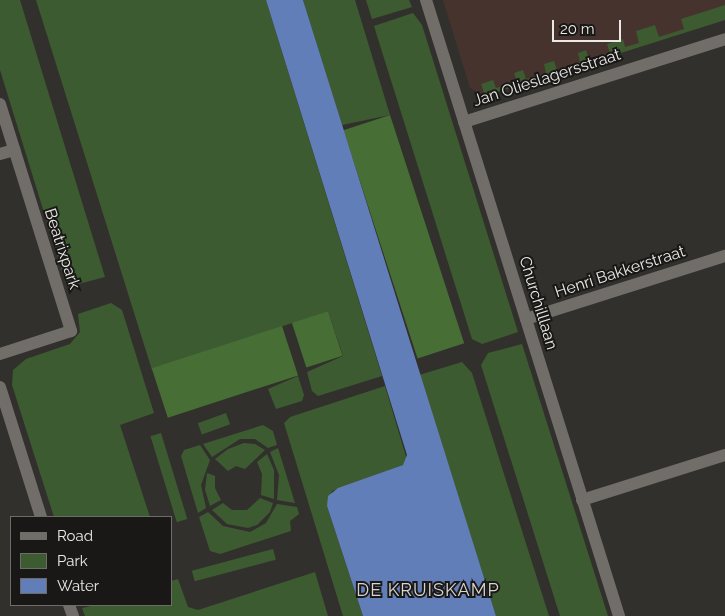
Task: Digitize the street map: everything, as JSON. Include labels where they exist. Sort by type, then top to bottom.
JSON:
[{"type":"street","name":"Churchilllaan","points":[[426,0],[618,616]]},
{"type":"street","name":"Jan Olieslagersstraat","points":[[464,122],[725,39]]},
{"type":"street","name":"Beatrixpark","points":[[0,104],[71,331],[0,354]]},
{"type":"street","points":[[0,154],[14,150]]},
{"type":"street","name":"Henri Bakkerstraat","points":[[526,319],[725,256]]},
{"type":"street","points":[[0,386],[42,516]]},
{"type":"street","points":[[582,500],[725,455]]},
{"type":"shaded area","points":[[443,0],[725,0],[725,20],[485,96],[470,88]]},
{"type":"green space","points":[[0,0],[20,0],[105,277],[67,287],[0,70]]},
{"type":"green space","points":[[36,0],[266,0],[382,376],[318,396],[312,391],[307,372],[343,356],[328,311],[152,370]]},
{"type":"green space","points":[[303,0],[355,0],[390,115],[342,125]]},
{"type":"green space","points":[[366,0],[409,0],[412,7],[372,19]]},
{"type":"green space","points":[[725,5],[725,20],[485,96],[481,84],[493,80],[496,88],[517,82],[514,73],[523,70],[526,79],[546,73],[544,64],[554,61],[557,70],[580,62],[578,53],[586,50],[589,59],[610,53],[607,44],[623,39],[625,47],[639,43],[636,31],[655,25],[659,37],[684,29],[681,19]]},
{"type":"green space","points":[[413,13],[422,25],[518,332],[482,344],[472,339],[374,26]]},
{"type":"green space","points":[[390,115],[464,343],[418,358],[343,130]]},
{"type":"green space","points":[[111,303],[122,310],[154,413],[120,425],[150,516],[54,516],[12,385],[13,370],[26,359],[70,344],[80,332],[78,314]]},
{"type":"green space","points":[[328,311],[343,356],[306,367],[292,323]]},
{"type":"green space","points":[[282,326],[298,375],[168,418],[152,368]]},
{"type":"green space","points":[[522,344],[608,616],[560,616],[481,365],[488,353]]},
{"type":"green space","points":[[462,362],[472,373],[549,616],[496,616],[419,375]]},
{"type":"green space","points":[[298,376],[304,395],[302,401],[276,409],[268,389]]},
{"type":"green space","points":[[385,386],[407,460],[403,465],[332,491],[327,506],[363,616],[343,616],[284,423],[290,417]]},
{"type":"green space","points":[[226,413],[230,424],[202,435],[198,423]]},
{"type":"green space","points":[[263,425],[273,431],[277,445],[268,448],[255,439],[240,439],[212,457],[203,444]]},
{"type":"green space","points":[[161,433],[187,519],[177,522],[150,436]]},
{"type":"green space","points":[[244,443],[255,444],[265,450],[245,469],[236,466],[228,471],[215,459],[228,449]]},
{"type":"green space","points":[[200,445],[210,460],[201,485],[206,508],[198,513],[181,456],[184,450]]},
{"type":"green space","points":[[278,448],[295,503],[277,500],[279,475],[270,452]]},
{"type":"green space","points":[[267,454],[274,470],[274,499],[261,495],[262,474],[257,462]]},
{"type":"green space","points":[[207,473],[215,476],[215,488],[221,500],[210,506],[205,490]]},
{"type":"green space","points":[[260,498],[273,503],[270,512],[257,525],[248,528],[227,524],[212,510],[223,503],[232,510],[247,510]]},
{"type":"green space","points":[[277,504],[297,507],[299,514],[290,521],[291,531],[220,554],[210,551],[199,517],[208,512],[223,526],[250,532],[266,523]]},
{"type":"green space","points":[[273,549],[276,560],[195,581],[192,571]]},
{"type":"green space","points":[[315,572],[328,616],[85,616],[82,608],[91,606],[172,606],[172,581],[178,579],[188,607],[198,610]]},
{"type":"water","points":[[266,0],[303,0],[496,616],[363,616],[327,506],[328,496],[338,488],[403,465],[407,455]]},
{"type":"district","name":"DE KRUISKAMP","points":[[428,590]]}]
